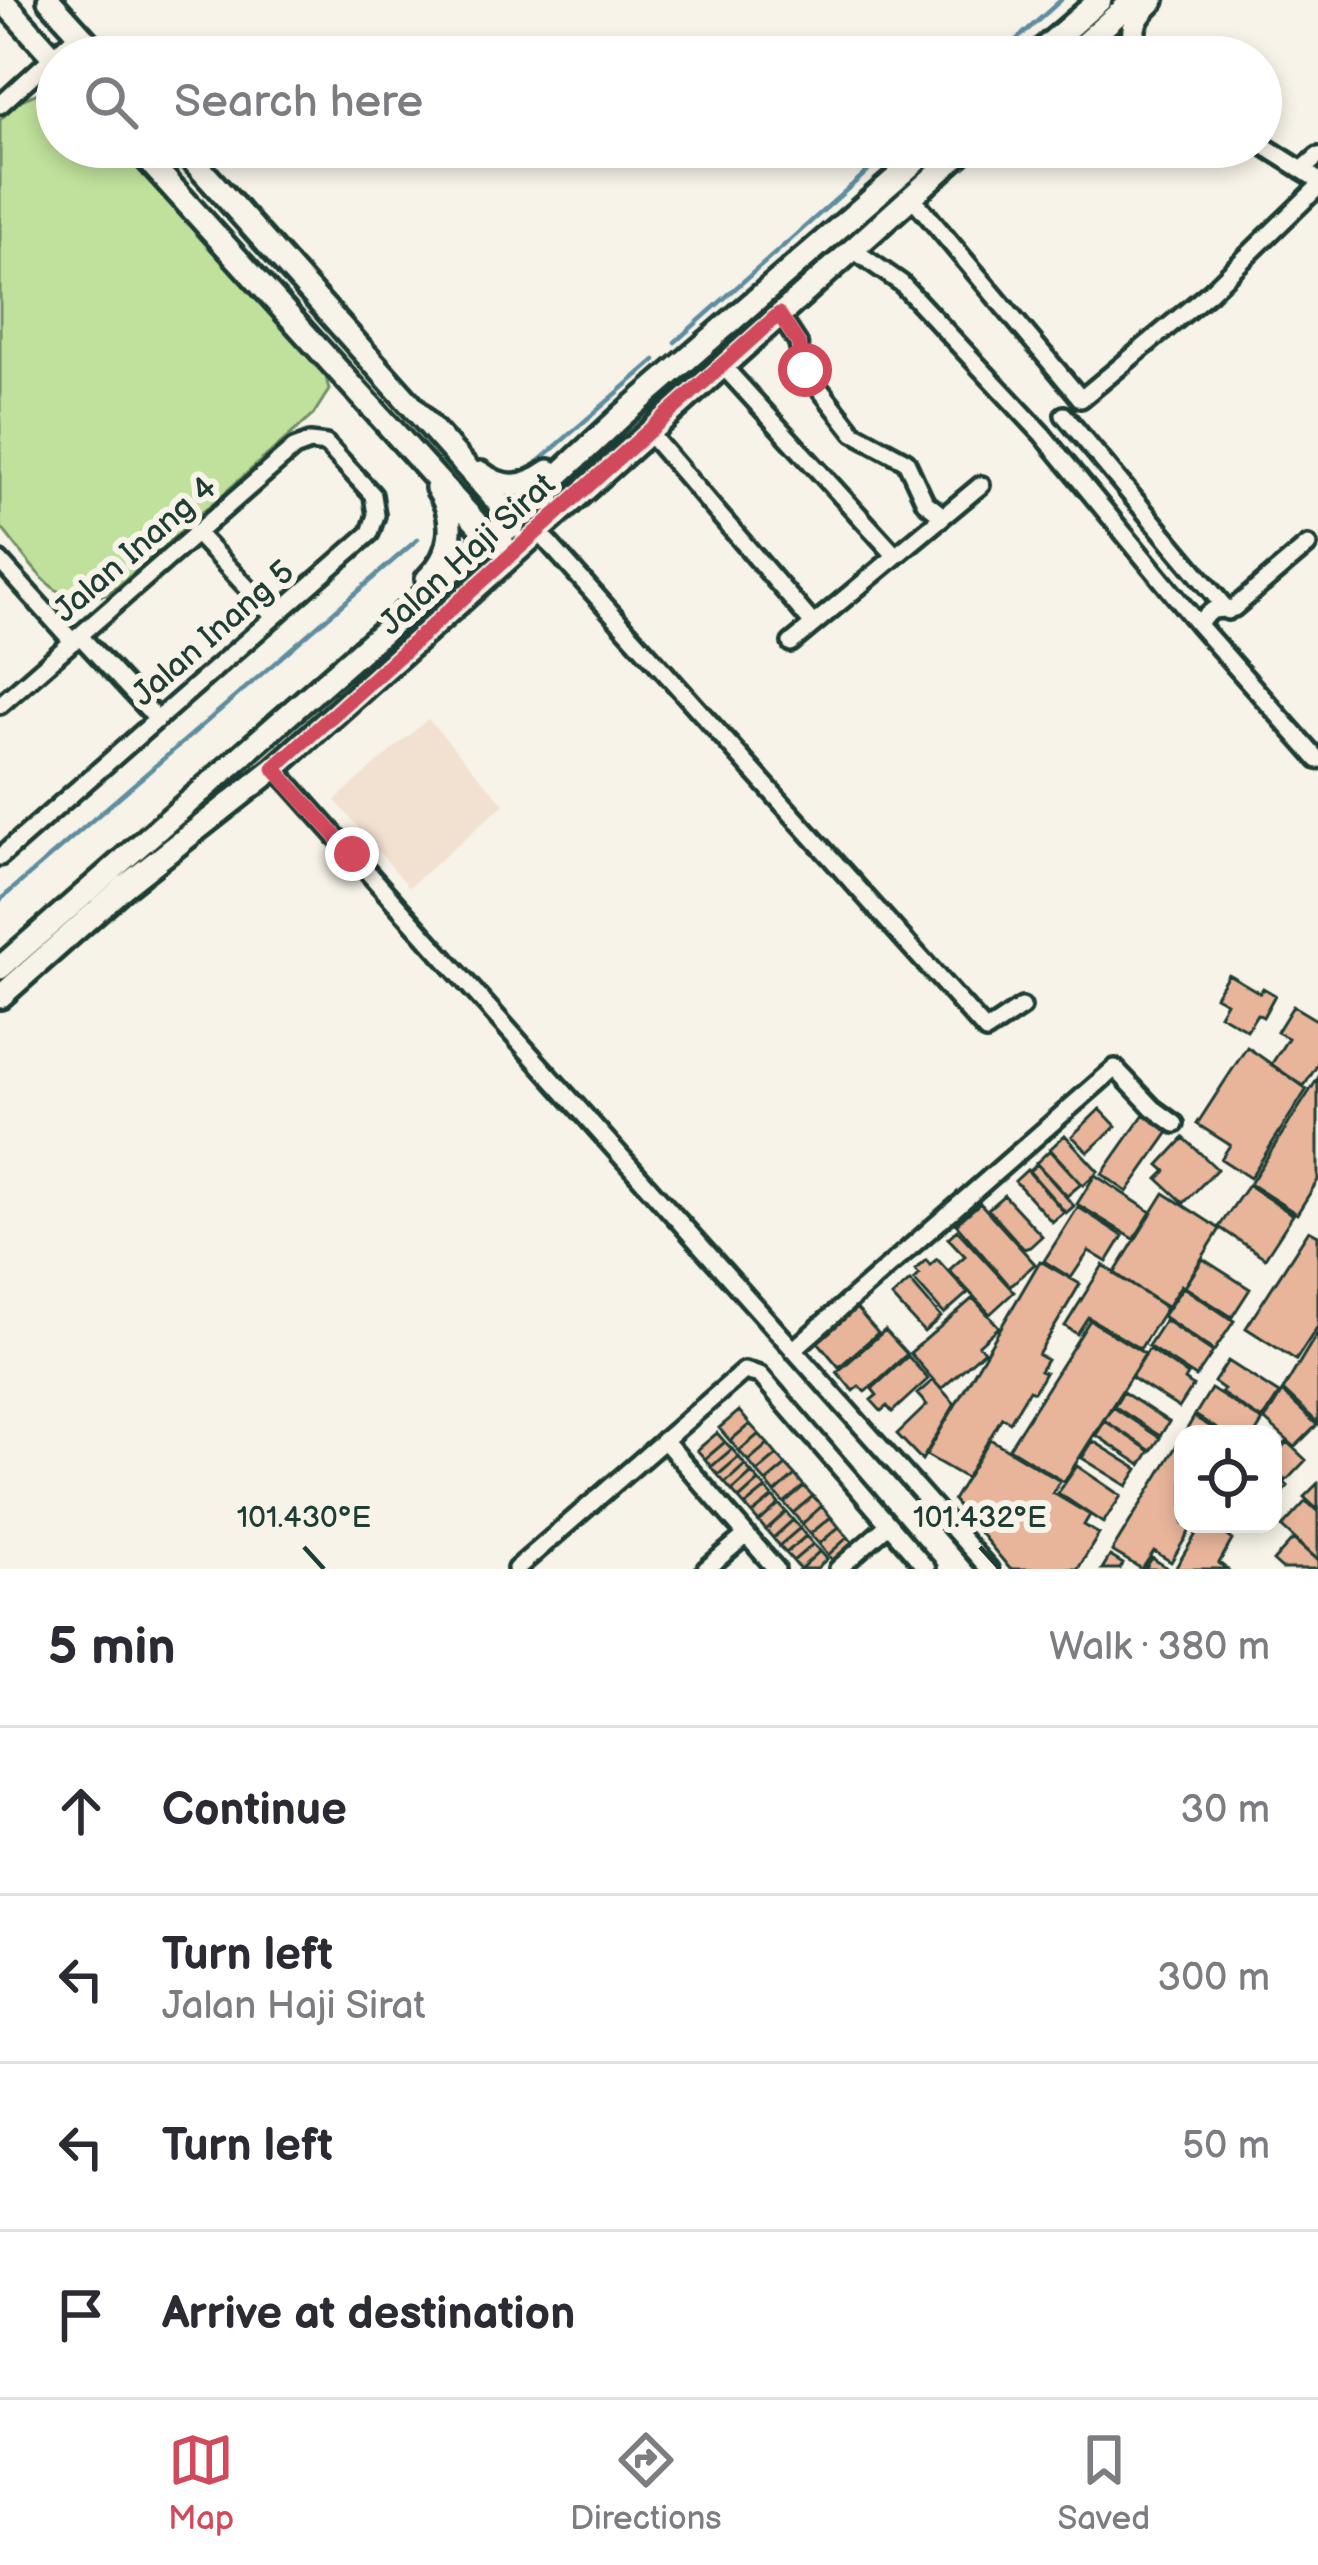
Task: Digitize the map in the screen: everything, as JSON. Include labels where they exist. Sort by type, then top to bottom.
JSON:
[{"type":"main road","points":[[2,0],[36,38]]},
{"type":"main road","points":[[50,0],[82,36]]},
{"type":"main road","points":[[1058,36],[1100,0]]},
{"type":"main road","points":[[1100,29],[1102,10],[1113,0]]},
{"type":"main road","points":[[1092,36],[1135,0]]},
{"type":"main road","points":[[1133,36],[1135,19],[1153,0]]},
{"type":"main road","points":[[1074,36],[1100,29]]},
{"type":"main road","points":[[155,168],[419,461],[504,531],[524,530],[668,405],[722,365]]},
{"type":"main road","points":[[200,168],[452,450],[504,531],[502,551],[463,587],[455,608]]},
{"type":"main road","name":"Jalan Haji Sirat","points":[[0,968],[504,531],[624,414],[908,168]]},
{"type":"main road","points":[[862,209],[919,168]]},
{"type":"main road","name":"Jalan Haji Sirat","points":[[0,997],[124,887],[274,768],[943,168]]},
{"type":"main road","points":[[711,338],[757,311],[828,250],[852,249]]},
{"type":"main road","points":[[452,450],[489,480],[527,486],[624,414]]},
{"type":"main road","points":[[204,789],[254,736],[439,567],[451,526],[444,499],[419,461]]},
{"type":"street","points":[[1100,29],[1116,36]]},
{"type":"street","points":[[76,36],[79,33]]},
{"type":"street","points":[[0,105],[36,75]]},
{"type":"street","points":[[1302,170],[1318,156]]},
{"type":"street","points":[[1042,434],[1210,292],[1318,184],[1282,157]]},
{"type":"street","points":[[911,197],[1081,399]]},
{"type":"street","points":[[852,249],[901,284],[1042,434],[1197,623],[1318,760]]},
{"type":"street","points":[[779,314],[798,343],[802,366],[854,433],[906,461],[925,502],[943,516]]},
{"type":"street","points":[[722,365],[895,555]]},
{"type":"street","points":[[1064,415],[1228,611]]},
{"type":"street","points":[[648,432],[813,624]]},
{"type":"street","name":"Jalan Inang 4","points":[[0,705],[294,448],[310,442]]},
{"type":"street","name":"Jalan Inang 5","points":[[0,857],[370,533],[376,515],[373,495],[326,444],[310,442]]},
{"type":"street","points":[[791,643],[981,484]]},
{"type":"street","points":[[195,532],[274,616]]},
{"type":"street","points":[[539,532],[986,1031],[1022,1007]]},
{"type":"street","points":[[1197,623],[1213,610],[1228,611],[1308,545]]},
{"type":"street","points":[[4,572],[157,719]]},
{"type":"street","points":[[274,768],[988,1569]]},
{"type":"street","points":[[793,1349],[1115,1068],[1175,1124]]},
{"type":"street","points":[[516,1569],[744,1371],[760,1376],[927,1569]]},
{"type":"street","points":[[664,1440],[776,1569]]},
{"type":"street","points":[[838,1569],[888,1525]]},
{"type":"street","points":[[706,1569],[746,1534]]},
{"type":"shaded area","points":[[428,719],[504,804],[409,887],[335,800]]},
{"type":"green space","points":[[36,94],[36,168],[145,168],[323,364],[329,390],[313,415],[122,583],[83,599],[52,587],[0,526],[0,120],[21,100]]},
{"type":"building","points":[[1228,974],[1260,993],[1263,988],[1275,995],[1263,1017],[1257,1014],[1247,1030],[1219,1014],[1226,1002],[1215,996]]},
{"type":"building","points":[[1293,1006],[1318,1021],[1318,1064],[1304,1086],[1271,1065],[1288,1038],[1277,1032]]},
{"type":"building","points":[[1247,1047],[1307,1089],[1250,1178],[1221,1159],[1230,1145],[1197,1124]]},
{"type":"building","points":[[1318,1078],[1318,1180],[1297,1214],[1250,1184]]},
{"type":"building","points":[[1100,1109],[1116,1126],[1088,1152],[1072,1136]]},
{"type":"building","points":[[1144,1114],[1169,1132],[1127,1192],[1102,1174]]},
{"type":"building","points":[[1065,1135],[1098,1171],[1083,1185],[1050,1149]]},
{"type":"building","points":[[1184,1138],[1217,1169],[1184,1203],[1158,1179],[1166,1171],[1159,1165]]},
{"type":"building","points":[[1050,1150],[1081,1184],[1067,1196],[1036,1163]]},
{"type":"building","points":[[1037,1164],[1074,1206],[1066,1213],[1029,1171]]},
{"type":"building","points":[[1027,1170],[1064,1212],[1052,1222],[1015,1181]]},
{"type":"building","points":[[1095,1175],[1151,1212],[1134,1239],[1077,1204]]},
{"type":"building","points":[[1248,1185],[1293,1215],[1265,1258],[1219,1227]]},
{"type":"building","points":[[1164,1193],[1220,1229],[1167,1307],[1114,1274]]},
{"type":"building","points":[[1004,1195],[1042,1236],[1030,1247],[1024,1249],[988,1209]]},
{"type":"building","points":[[980,1203],[1035,1264],[1010,1286],[956,1224]]},
{"type":"building","points":[[1078,1207],[1123,1236],[1107,1262],[1089,1251],[1071,1278],[1044,1261]]},
{"type":"building","points":[[957,1230],[1014,1292],[990,1314],[949,1270],[965,1256],[948,1238]]},
{"type":"building","points":[[1309,1230],[1318,1235],[1318,1326],[1296,1360],[1246,1328]]},
{"type":"building","points":[[937,1259],[968,1293],[944,1314],[914,1280],[919,1275],[915,1270],[926,1260],[930,1265]]},
{"type":"building","points":[[1203,1259],[1250,1289],[1232,1317],[1185,1287]]},
{"type":"building","points":[[1040,1261],[1080,1284],[1038,1355],[1047,1360],[1034,1392],[1029,1390],[1010,1422],[1002,1417],[966,1478],[926,1455]]},
{"type":"building","points":[[1103,1265],[1166,1308],[1140,1349],[1088,1317],[1077,1334],[1065,1326]]},
{"type":"building","points":[[910,1281],[941,1317],[924,1332],[892,1297]]},
{"type":"building","points":[[1183,1287],[1234,1321],[1214,1351],[1163,1316]]},
{"type":"building","points":[[973,1298],[999,1327],[979,1345],[984,1351],[941,1389],[910,1353]]},
{"type":"building","points":[[856,1308],[878,1333],[839,1367],[818,1342]]},
{"type":"building","points":[[1090,1320],[1145,1354],[1064,1482],[1009,1448]]},
{"type":"building","points":[[1165,1320],[1213,1352],[1196,1377],[1148,1346]]},
{"type":"building","points":[[885,1330],[907,1354],[865,1392],[859,1386],[853,1391],[837,1372]]},
{"type":"building","points":[[1318,1332],[1318,1423],[1283,1390]]},
{"type":"building","points":[[1149,1349],[1188,1375],[1185,1380],[1193,1386],[1179,1408],[1131,1377]]},
{"type":"building","points":[[908,1356],[928,1379],[892,1412],[887,1406],[881,1411],[871,1400],[877,1395],[872,1389]]},
{"type":"building","points":[[1228,1361],[1279,1394],[1262,1420],[1221,1393],[1224,1389],[1214,1382]]},
{"type":"building","points":[[933,1380],[955,1404],[922,1460],[897,1434],[927,1405],[917,1394]]},
{"type":"building","points":[[1211,1389],[1263,1421],[1261,1425],[1211,1425],[1195,1415]]},
{"type":"building","points":[[1123,1392],[1169,1422],[1160,1436],[1114,1406]]},
{"type":"building","points":[[1282,1392],[1317,1425],[1295,1447],[1282,1435],[1282,1425],[1265,1420]]},
{"type":"building","points":[[1113,1407],[1160,1438],[1151,1451],[1104,1420]]},
{"type":"building","points":[[739,1411],[750,1424],[730,1441],[719,1428]]},
{"type":"building","points":[[1105,1421],[1150,1451],[1141,1465],[1096,1435]]},
{"type":"building","points":[[750,1424],[759,1434],[739,1451],[730,1441]]},
{"type":"building","points":[[717,1433],[725,1442],[705,1459],[697,1450]]},
{"type":"building","points":[[759,1434],[768,1444],[748,1461],[739,1451]]},
{"type":"building","points":[[990,1439],[1060,1481],[1053,1493],[1090,1515],[1084,1525],[1099,1534],[1078,1569],[1010,1569],[953,1500]]},
{"type":"building","points":[[1093,1441],[1138,1469],[1127,1486],[1082,1458]]},
{"type":"building","points":[[725,1442],[732,1449],[711,1467],[705,1459]]},
{"type":"building","points":[[1287,1442],[1306,1460],[1286,1481],[1282,1477],[1282,1447]]},
{"type":"building","points":[[768,1444],[777,1455],[757,1472],[748,1461]]},
{"type":"building","points":[[732,1449],[739,1457],[718,1475],[711,1467]]},
{"type":"building","points":[[1174,1450],[1174,1533],[1188,1533],[1171,1562],[1154,1551],[1142,1569],[1112,1551]]},
{"type":"building","points":[[777,1455],[786,1465],[766,1482],[757,1472]]},
{"type":"building","points":[[739,1457],[745,1465],[725,1483],[718,1475]]},
{"type":"building","points":[[745,1465],[752,1473],[732,1491],[725,1483]]},
{"type":"building","points":[[786,1465],[795,1475],[775,1493],[766,1482]]},
{"type":"building","points":[[1077,1466],[1121,1496],[1103,1523],[1058,1493]]},
{"type":"building","points":[[752,1473],[759,1481],[739,1499],[732,1491]]},
{"type":"building","points":[[795,1475],[804,1486],[784,1503],[775,1493]]},
{"type":"building","points":[[759,1481],[766,1489],[745,1506],[739,1499]]},
{"type":"building","points":[[1318,1483],[1318,1510],[1304,1497]]},
{"type":"building","points":[[804,1486],[813,1496],[793,1513],[784,1503]]},
{"type":"building","points":[[766,1489],[773,1497],[752,1514],[745,1506]]},
{"type":"building","points":[[813,1496],[822,1506],[802,1524],[793,1513]]},
{"type":"building","points":[[773,1497],[779,1504],[759,1522],[752,1514]]},
{"type":"building","points":[[1306,1501],[1318,1512],[1318,1560],[1282,1527]]},
{"type":"building","points":[[779,1504],[786,1512],[766,1530],[759,1522]]},
{"type":"building","points":[[822,1506],[831,1517],[810,1534],[802,1524]]},
{"type":"building","points":[[786,1512],[793,1520],[773,1538],[766,1530]]},
{"type":"building","points":[[831,1517],[839,1527],[819,1544],[810,1534]]},
{"type":"building","points":[[793,1520],[800,1528],[779,1546],[773,1538]]},
{"type":"building","points":[[839,1527],[848,1537],[828,1555],[819,1544]]},
{"type":"building","points":[[800,1528],[806,1536],[786,1553],[779,1546]]},
{"type":"building","points":[[1197,1533],[1223,1533],[1232,1540],[1219,1563],[1227,1569],[1175,1569]]},
{"type":"building","points":[[806,1536],[813,1544],[793,1561],[786,1553]]},
{"type":"building","points":[[848,1537],[857,1548],[837,1565],[828,1555]]},
{"type":"building","points":[[1293,1539],[1318,1561],[1318,1569],[1282,1569],[1273,1561]]},
{"type":"building","points":[[813,1544],[820,1551],[800,1569],[793,1561]]},
{"type":"building","points":[[820,1551],[827,1559],[816,1569],[800,1569]]},
{"type":"building","points":[[1110,1556],[1123,1564],[1120,1569],[1102,1569]]},
{"type":"building","points":[[1152,1558],[1169,1569],[1145,1569]]},
{"type":"waterway","points":[[1021,36],[1061,0]]},
{"type":"waterway","points":[[675,342],[871,168]]},
{"type":"waterway","points":[[533,466],[655,360]]},
{"type":"waterway","points":[[0,900],[418,539]]},
{"type":"route","points":[[352,854],[274,768],[779,314],[798,343],[805,370]]}]
